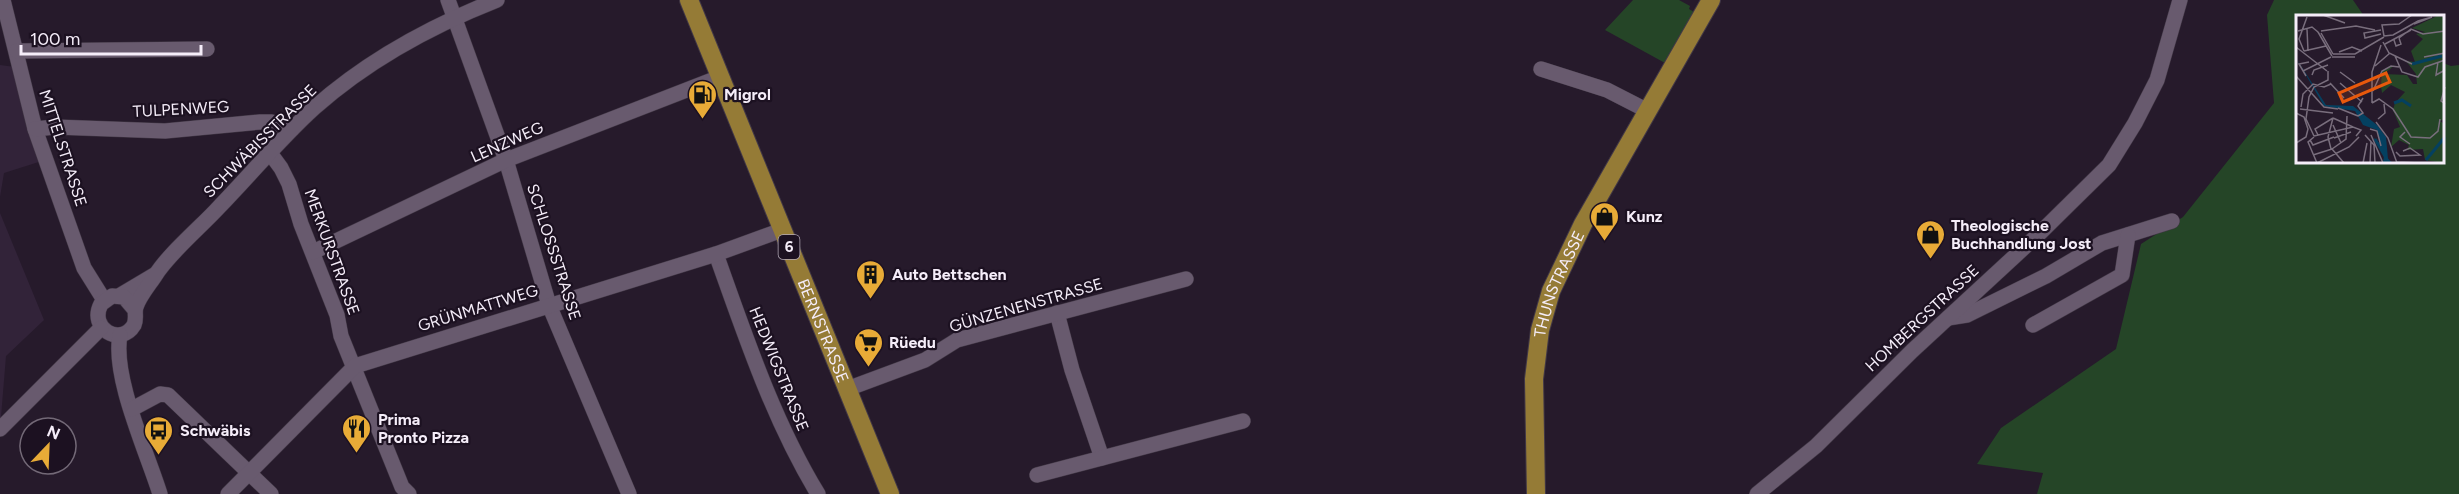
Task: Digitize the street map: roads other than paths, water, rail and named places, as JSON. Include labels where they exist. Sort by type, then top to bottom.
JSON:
[{"type":"main road","name":"BERNSTRASSE","points":[[689,0],[890,494]]},
{"type":"main road","name":"THUNSTRASSE","points":[[1536,494],[1534,379],[1544,315],[1556,279],[1711,0]]},
{"type":"street","name":"MITTELSTRASSE","points":[[3,0],[35,129],[84,268],[104,300]]},
{"type":"street","name":"SCHLOSSSTRASSE","points":[[448,0],[506,160],[549,305],[629,494]]},
{"type":"street","name":"SCHWÄBISSTRASSE","points":[[135,310],[156,274],[315,107],[369,65],[422,33],[497,0]]},
{"type":"street","name":"HOMBERGSTRASSE","points":[[1756,494],[1816,446],[2109,165],[2135,123],[2157,80],[2180,0]]},
{"type":"street","points":[[17,51],[207,49]]},
{"type":"street","points":[[1541,69],[1606,90],[1648,111]]},
{"type":"street","name":"LENZWEG","points":[[313,252],[506,160],[720,77]]},
{"type":"street","name":"TULPENWEG","points":[[35,129],[55,127],[165,131],[260,122],[272,122],[292,129]]},
{"type":"street","name":"MERKURSTRASSE","points":[[270,153],[286,176],[301,224],[338,315],[341,336],[404,492]]},
{"type":"street","points":[[1948,318],[1963,317],[2046,276],[2102,243],[2172,221]]},
{"type":"street","name":"GRÜNMATTWEG","points":[[355,366],[716,254],[782,230]]},
{"type":"street","points":[[2033,325],[2122,275],[2128,235]]},
{"type":"street","name":"HEDWIGSTRASSE","points":[[716,254],[750,351],[802,468],[818,494]]},
{"type":"street","name":"SCHWÄBISSTRASSE","points":[[119,296],[156,274]]},
{"type":"street","name":"GÜNZENENSTRASSE","points":[[847,389],[925,360],[957,340],[1186,279]]},
{"type":"street","points":[[112,296],[119,296],[129,300],[135,310],[133,326],[120,335],[101,328],[97,314],[104,300],[112,296]]},
{"type":"street","points":[[1057,313],[1072,370],[1101,458]]},
{"type":"street","points":[[0,429],[101,328]]},
{"type":"street","points":[[120,335],[118,348],[121,366],[132,409],[160,494]]},
{"type":"street","points":[[228,494],[355,366]]},
{"type":"street","points":[[132,409],[160,394],[168,395],[271,494]]},
{"type":"street","points":[[1037,475],[1243,421]]},
{"type":"place","name":"Migrol","points":[[703,120]]},
{"type":"place","name":"Kunz","points":[[1605,242]]},
{"type":"place","name":"Theologische Buchhandlung Jost","points":[[1930,260]]},
{"type":"place","name":"Auto Bettschen","points":[[871,300]]},
{"type":"place","name":"Rüedu","points":[[868,368]]},
{"type":"place","name":"Prima Pronto Pizza","points":[[357,454]]},
{"type":"place","name":"Schwäbis","points":[[159,456]]}]
